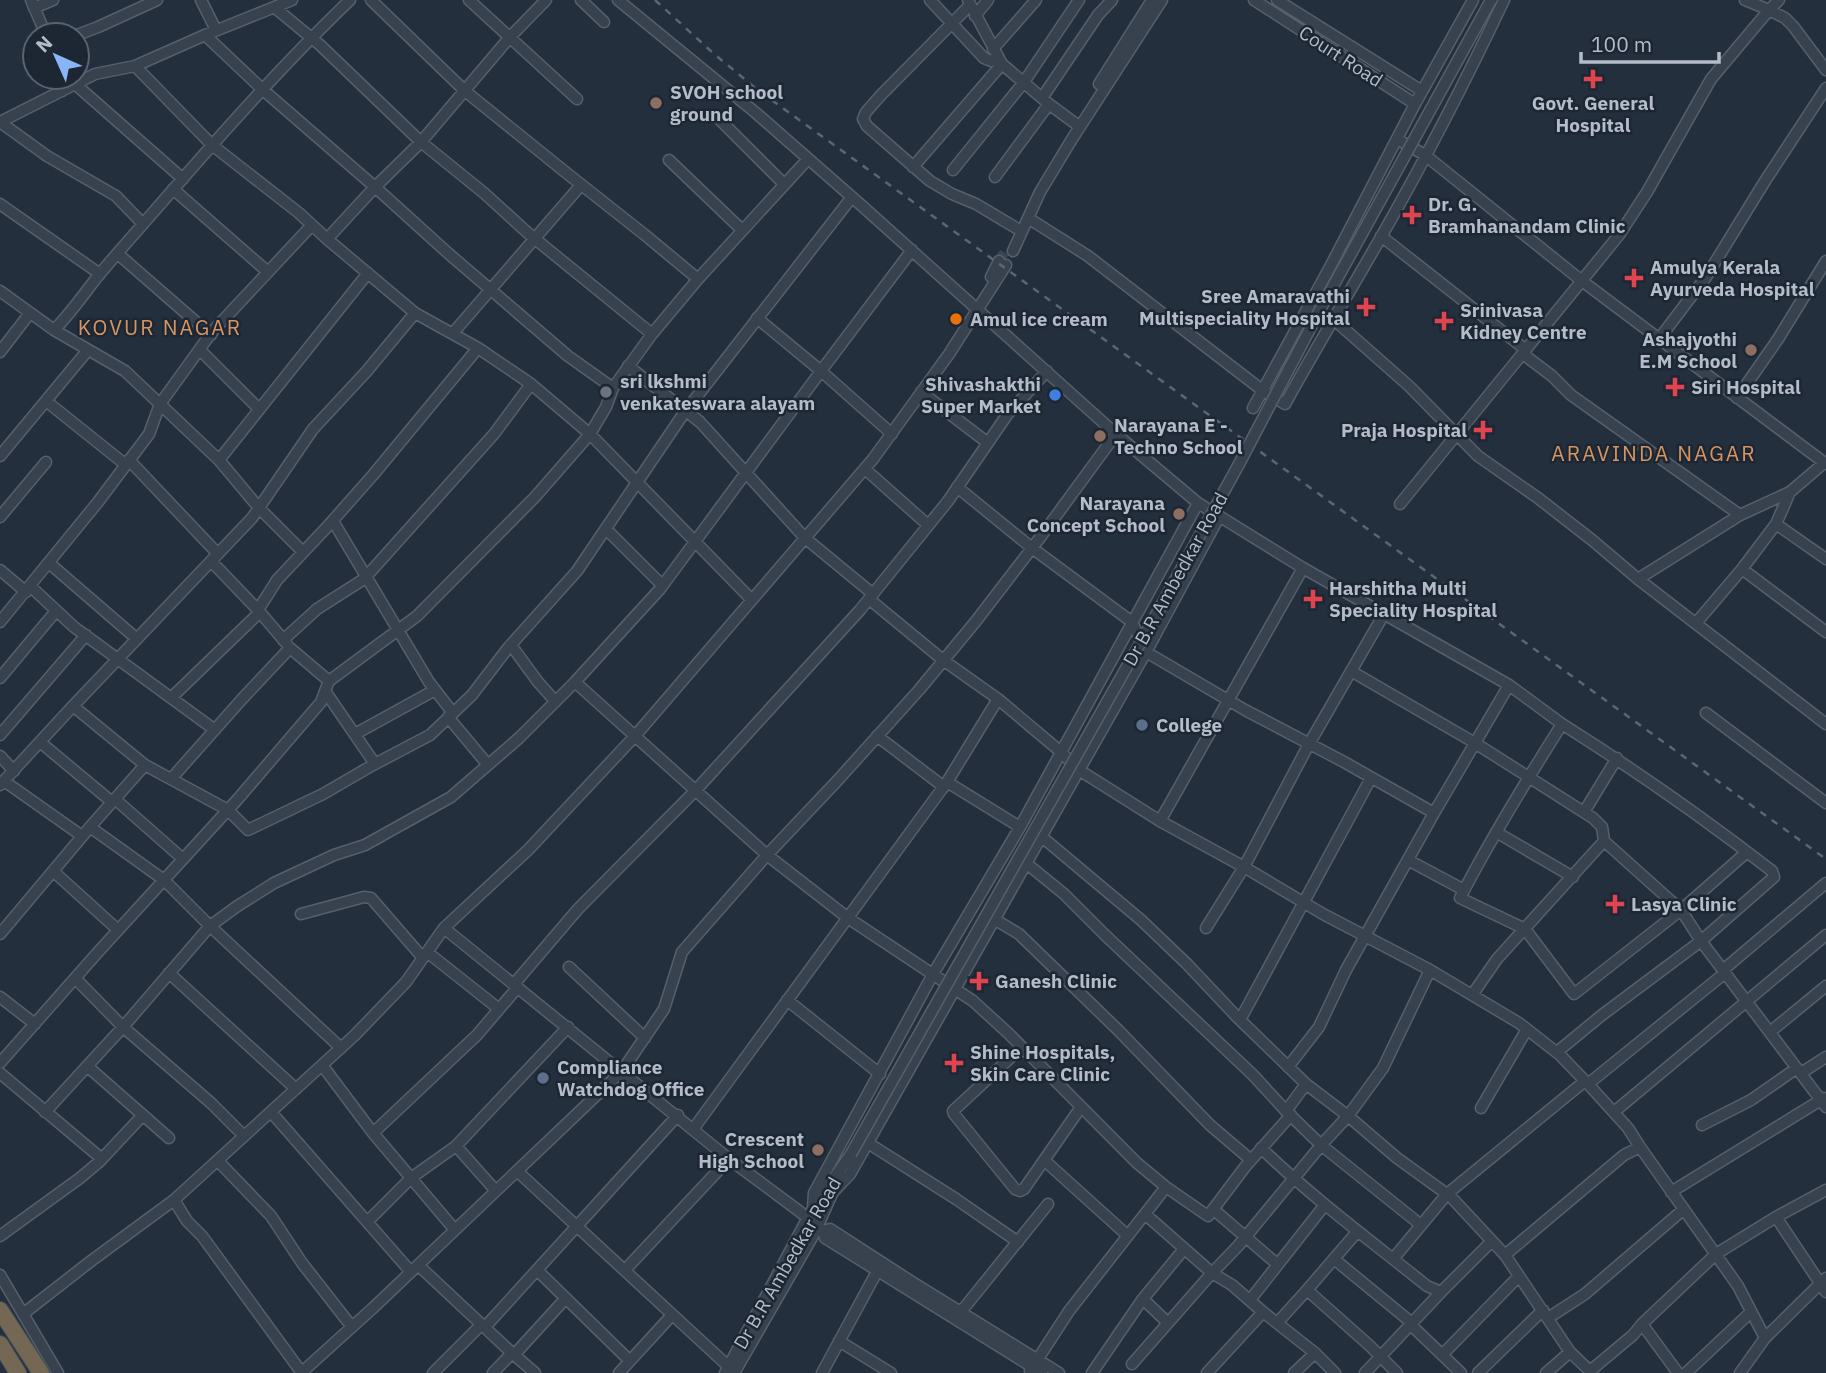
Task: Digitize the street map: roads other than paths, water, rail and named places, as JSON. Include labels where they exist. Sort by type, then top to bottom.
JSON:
[{"type":"highway","points":[[0,1310],[41,1373]]},
{"type":"highway","points":[[0,1344],[18,1373]]},
{"type":"street","points":[[40,21],[32,4],[53,0]]},
{"type":"street","points":[[91,30],[157,0]]},
{"type":"street","points":[[201,0],[211,33],[262,89],[568,356],[613,388]]},
{"type":"street","points":[[91,76],[135,66],[292,0]]},
{"type":"street","points":[[54,330],[262,89],[350,0]]},
{"type":"street","points":[[371,0],[465,91],[698,279]]},
{"type":"street","points":[[469,0],[577,99]]},
{"type":"street","points":[[327,239],[421,142],[510,37],[546,0]]},
{"type":"street","points":[[581,0],[604,22]]},
{"type":"street","points":[[618,0],[726,88],[852,197],[1116,435],[1198,503],[1303,568],[1509,685],[1562,724],[1617,758],[1772,871],[1774,877],[1701,941],[1557,1052]]},
{"type":"street","points":[[930,0],[984,58],[991,61],[997,57]]},
{"type":"street","points":[[988,0],[971,7],[953,24],[881,95],[863,119],[867,126],[930,181],[1016,228]]},
{"type":"street","points":[[913,167],[997,57],[1036,0]]},
{"type":"street","points":[[953,170],[1024,82],[1079,0]]},
{"type":"street","points":[[995,177],[1098,15],[1112,0]]},
{"type":"street","points":[[1152,0],[1077,125],[1010,249],[1016,228],[1035,189],[1077,125],[1161,0]]},
{"type":"street","name":"Court Road","points":[[1254,0],[1415,104]]},
{"type":"street","name":"Court Road","points":[[1277,0],[1422,91]]},
{"type":"street","points":[[1253,408],[1473,0]]},
{"type":"street","name":"Dr B.R Ambedkar Road","points":[[729,1371],[816,1226],[851,1154],[1146,633],[1491,0]]},
{"type":"street","points":[[1028,218],[1088,256],[1284,404],[1381,236],[1504,0]]},
{"type":"street","points":[[1745,0],[1785,18],[1826,70]]},
{"type":"street","points":[[1399,504],[1619,234],[1647,192],[1711,79],[1779,0]]},
{"type":"street","points":[[274,7],[311,37],[421,142],[652,334]]},
{"type":"street","points":[[971,7],[997,57],[1045,101],[1077,125]]},
{"type":"street","points":[[135,66],[212,145],[299,213],[415,313],[478,348],[531,384],[590,434],[751,599]]},
{"type":"street","points":[[1660,339],[1706,277],[1826,88]]},
{"type":"street","points":[[62,91],[0,122],[47,156],[116,196],[143,224]]},
{"type":"street","points":[[83,91],[183,178]]},
{"type":"street","points":[[717,117],[784,184]]},
{"type":"street","points":[[1397,139],[1425,155],[1582,281],[1824,460],[1790,492],[1740,515],[1638,579]]},
{"type":"street","points":[[0,1063],[228,810],[321,702],[327,686],[417,616],[535,497],[590,434],[606,407],[613,388],[652,334],[698,279],[808,159]]},
{"type":"street","points":[[669,160],[742,230]]},
{"type":"street","points":[[453,334],[581,185]]},
{"type":"street","points":[[173,189],[268,272]]},
{"type":"street","points":[[73,706],[145,765],[228,810],[248,830],[323,794],[430,735],[472,695],[511,645],[577,571],[686,410],[852,197]]},
{"type":"street","points":[[0,204],[100,274]]},
{"type":"street","points":[[0,622],[149,434],[160,404],[211,335],[312,225]]},
{"type":"street","points":[[1381,236],[1524,352],[1571,395],[1740,515]]},
{"type":"street","points":[[45,1112],[210,926],[274,883],[334,855],[365,845],[451,797],[519,738],[575,682],[662,585],[912,250]]},
{"type":"street","points":[[118,254],[211,335]]},
{"type":"street","points":[[1737,398],[1778,339],[1826,261]]},
{"type":"street","points":[[23,1314],[174,1200],[341,1048],[406,982],[444,928],[528,850],[635,736],[865,469],[978,310],[990,291],[991,279],[1003,263]]},
{"type":"street","points":[[219,460],[368,273]]},
{"type":"street","points":[[0,291],[54,330],[125,371],[219,460],[259,508],[303,552]]},
{"type":"street","points":[[0,352],[30,313]]},
{"type":"street","points":[[341,1048],[164,880],[2,783],[252,518],[313,429],[366,372],[415,313]]},
{"type":"street","points":[[757,318],[892,434]]},
{"type":"street","points":[[1332,318],[1409,386],[1478,456],[1581,531],[1638,579],[1826,724]]},
{"type":"street","points":[[171,698],[259,611],[277,580],[373,475],[478,348]]},
{"type":"street","points":[[0,456],[88,350]]},
{"type":"street","points":[[200,350],[259,409]]},
{"type":"street","points":[[628,366],[700,422],[805,538],[943,660],[998,699],[1079,770],[1160,821],[1302,902],[1430,970],[1519,1023],[1557,1052],[1628,1128],[1738,1286],[1765,1338]]},
{"type":"street","points":[[373,1133],[460,1051],[499,1009],[578,909],[695,791],[871,596],[957,487],[1007,415],[1046,371]]},
{"type":"street","points":[[171,779],[317,609],[366,577],[494,433],[531,384]]},
{"type":"street","points":[[921,393],[988,443]]},
{"type":"street","points":[[46,401],[127,462],[214,557],[287,644],[327,686],[375,764]]},
{"type":"street","points":[[174,1200],[302,1373],[622,1071],[664,1009],[682,952],[943,660],[1032,548],[1116,435]]},
{"type":"street","points":[[0,517],[46,462]]},
{"type":"street","points":[[865,469],[928,525]]},
{"type":"street","points":[[957,487],[1032,548],[1132,622],[1146,652],[1245,710],[1434,813]]},
{"type":"street","points":[[1696,622],[1742,569],[1776,524],[1790,492]]},
{"type":"street","points":[[813,1208],[814,1193],[933,974],[1020,827],[1198,503]]},
{"type":"street","points":[[834,1191],[850,1174],[868,1143],[1146,652],[1219,517]]},
{"type":"street","points":[[332,521],[451,715],[488,765]]},
{"type":"street","points":[[1776,524],[1826,559]]},
{"type":"street","points":[[606,529],[662,585]]},
{"type":"street","points":[[49,563],[137,639]]},
{"type":"street","points":[[1160,821],[1303,568]]},
{"type":"street","points":[[1742,569],[1826,632]]},
{"type":"street","points":[[0,570],[215,730]]},
{"type":"street","points":[[0,678],[56,611]]},
{"type":"street","points":[[1206,929],[1244,867],[1309,744],[1384,614]]},
{"type":"street","points":[[0,735],[86,635]]},
{"type":"street","points":[[511,645],[537,682],[555,701]]},
{"type":"street","points":[[1351,671],[1475,743],[1593,818],[1602,827],[1604,841],[1681,910],[1701,941],[1824,1101],[1671,1192]]},
{"type":"street","points":[[575,682],[767,855],[848,918],[973,1000],[1137,1163],[1208,1216],[1289,1113],[1306,1084]]},
{"type":"street","points":[[1288,1067],[1319,1027],[1346,970],[1509,685]]},
{"type":"street","points":[[355,734],[436,690]]},
{"type":"street","points":[[694,1129],[945,785],[998,699]]},
{"type":"street","points":[[1706,713],[1826,803]]},
{"type":"street","points":[[1562,724],[1496,832],[1460,898],[1525,929],[1574,994],[1681,910],[1747,852]]},
{"type":"street","points":[[877,736],[945,785],[1020,827]]},
{"type":"street","points":[[40,742],[183,859]]},
{"type":"street","points":[[0,757],[14,771]]},
{"type":"street","points":[[1584,812],[1617,758]]},
{"type":"street","points":[[2,927],[145,765]]},
{"type":"street","points":[[1240,1020],[1371,778]]},
{"type":"street","points":[[1496,832],[1573,877]]},
{"type":"street","points":[[1042,837],[1140,920],[1306,1084],[1396,1158],[1447,1194],[1505,1255],[1570,1352],[1590,1371],[1597,1370],[1716,1254],[1826,1189]]},
{"type":"street","points":[[1472,995],[1497,959],[1604,841]]},
{"type":"street","points":[[1408,860],[1464,890]]},
{"type":"street","points":[[1026,863],[1065,894],[1253,1074],[1321,1144],[1421,1225]]},
{"type":"street","points":[[53,871],[118,930]]},
{"type":"street","points":[[1393,1259],[1447,1194],[1724,971],[1826,883]]},
{"type":"street","points":[[301,914],[364,897],[371,898],[425,955],[499,1009]]},
{"type":"street","points":[[994,919],[1018,934],[1118,1030],[1210,1125],[1251,1160]]},
{"type":"street","points":[[444,928],[729,1158],[794,1206],[825,1238],[960,1312],[1035,1368]]},
{"type":"street","points":[[1614,1112],[1826,935]]},
{"type":"street","points":[[569,967],[645,1038]]},
{"type":"street","points":[[1132,1364],[1348,1116],[1383,1068],[1430,970]]},
{"type":"street","points":[[169,973],[296,1089]]},
{"type":"street","points":[[75,978],[123,1027],[211,1103],[244,1136]]},
{"type":"street","points":[[1770,1032],[1826,985]]},
{"type":"street","points":[[0,996],[35,1024]]},
{"type":"street","points":[[787,1000],[880,1073]]},
{"type":"street","points":[[367,1222],[411,1178],[456,1146],[568,1027]]},
{"type":"street","points":[[1481,1108],[1527,1029]]},
{"type":"street","points":[[1022,1047],[955,1108],[953,1113],[1017,1190],[1024,1189],[1081,1107]]},
{"type":"street","points":[[1702,1125],[1826,1057]]},
{"type":"street","points":[[322,1065],[373,1133],[455,1230]]},
{"type":"street","points":[[87,1066],[169,1138]]},
{"type":"street","points":[[0,1073],[102,1159]]},
{"type":"street","points":[[271,1112],[367,1222],[414,1269],[483,1325],[534,1373]]},
{"type":"street","points":[[0,1236],[80,1178],[102,1159],[143,1115]]},
{"type":"street","points":[[433,1373],[537,1270],[678,1115]]},
{"type":"street","points":[[868,1143],[1018,1242]]},
{"type":"street","points":[[456,1146],[496,1191]]},
{"type":"street","points":[[1505,1255],[1624,1155],[1640,1147]]},
{"type":"street","points":[[1261,1148],[1324,1206],[1427,1286],[1441,1292]]},
{"type":"street","name":"Dr B.R Ambedkar Road","points":[[816,1226],[813,1208],[851,1154]]},
{"type":"street","points":[[625,1270],[729,1158]]},
{"type":"street","points":[[1044,1160],[1128,1235]]},
{"type":"street","points":[[218,1161],[271,1216],[302,1263],[352,1327]]},
{"type":"street","points":[[517,1171],[707,1345],[729,1371]]},
{"type":"street","points":[[1035,1368],[1069,1311],[1166,1187]]},
{"type":"street","points":[[960,1312],[1048,1204]]},
{"type":"street","points":[[1250,1300],[1324,1206]]},
{"type":"street","points":[[1213,1209],[1277,1264]]},
{"type":"street","points":[[1478,1373],[1545,1314],[1585,1294],[1684,1209]]},
{"type":"street","points":[[1145,1214],[1212,1273],[1232,1285],[1315,1353],[1335,1373]]},
{"type":"street","points":[[1740,1373],[1765,1338],[1824,1285],[1776,1217]]},
{"type":"street","points":[[1278,1323],[1357,1232]]},
{"type":"street","points":[[1365,1373],[1492,1241]]},
{"type":"street","points":[[1092,1373],[1143,1299],[1184,1249]]},
{"type":"street","points":[[1334,1259],[1412,1324],[1461,1373]]},
{"type":"street","points":[[821,1373],[880,1268]]},
{"type":"street","points":[[880,1268],[1035,1368],[1059,1373]]},
{"type":"street","points":[[537,1270],[630,1360]]},
{"type":"street","points":[[0,1275],[58,1373]]},
{"type":"street","points":[[1442,1355],[1519,1276]]},
{"type":"street","points":[[1307,1290],[1397,1373]]},
{"type":"street","points":[[493,1373],[566,1298]]},
{"type":"street","points":[[1143,1299],[1168,1323]]},
{"type":"street","points":[[1207,1373],[1263,1312]]},
{"type":"street","points":[[1686,1373],[1751,1312]]},
{"type":"street","points":[[619,1373],[672,1315]]},
{"type":"street","points":[[1642,1324],[1678,1373]]},
{"type":"street","points":[[839,1340],[891,1373]]},
{"type":"street","points":[[1546,1373],[1570,1352]]},
{"type":"street","points":[[1294,1373],[1315,1353]]},
{"type":"tunnel","points":[[999,261],[1007,248]]},
{"type":"railway","points":[[655,0],[759,91],[1826,859]]},
{"type":"place","name":"Govt. General Hospital","points":[[1593,79]]},
{"type":"place","name":"SVOH school ground","points":[[656,103]]},
{"type":"place","name":"Dr. G. Bramhanandam Clinic","points":[[1412,215]]},
{"type":"place","name":"Amulya Kerala Ayurveda Hospital","points":[[1634,278]]},
{"type":"place","name":"Sree Amaravathi Multispeciality Hospital","points":[[1366,307]]},
{"type":"place","name":"Amul ice cream","points":[[956,319]]},
{"type":"place","name":"Srinivasa Kidney Centre","points":[[1444,321]]},
{"type":"place","name":"Ashajyothi E.M School","points":[[1751,350]]},
{"type":"place","name":"Siri Hospital","points":[[1675,387]]},
{"type":"place","name":"sri lkshmi venkateswara alayam","points":[[606,392]]},
{"type":"place","name":"Shivashakthi Super Market","points":[[1055,395]]},
{"type":"place","name":"Praja Hospital","points":[[1483,430]]},
{"type":"place","name":"Narayana E - Techno School","points":[[1100,436]]},
{"type":"place","name":"Narayana Concept School","points":[[1179,514]]},
{"type":"place","name":"Harshitha Multi Speciality Hospital","points":[[1313,599]]},
{"type":"place","name":"College","points":[[1142,725]]},
{"type":"place","name":"Lasya Clinic","points":[[1615,904]]},
{"type":"place","name":"Ganesh Clinic","points":[[979,981]]},
{"type":"place","name":"Shine Hospitals, Skin Care Clinic","points":[[954,1063]]},
{"type":"place","name":"Compliance Watchdog Office","points":[[543,1078]]},
{"type":"place","name":"Crescent High School","points":[[818,1150]]},
{"type":"district","name":"KOVUR NAGAR","points":[[160,328]]},
{"type":"district","name":"ARAVINDA NAGAR","points":[[1654,454]]}]
